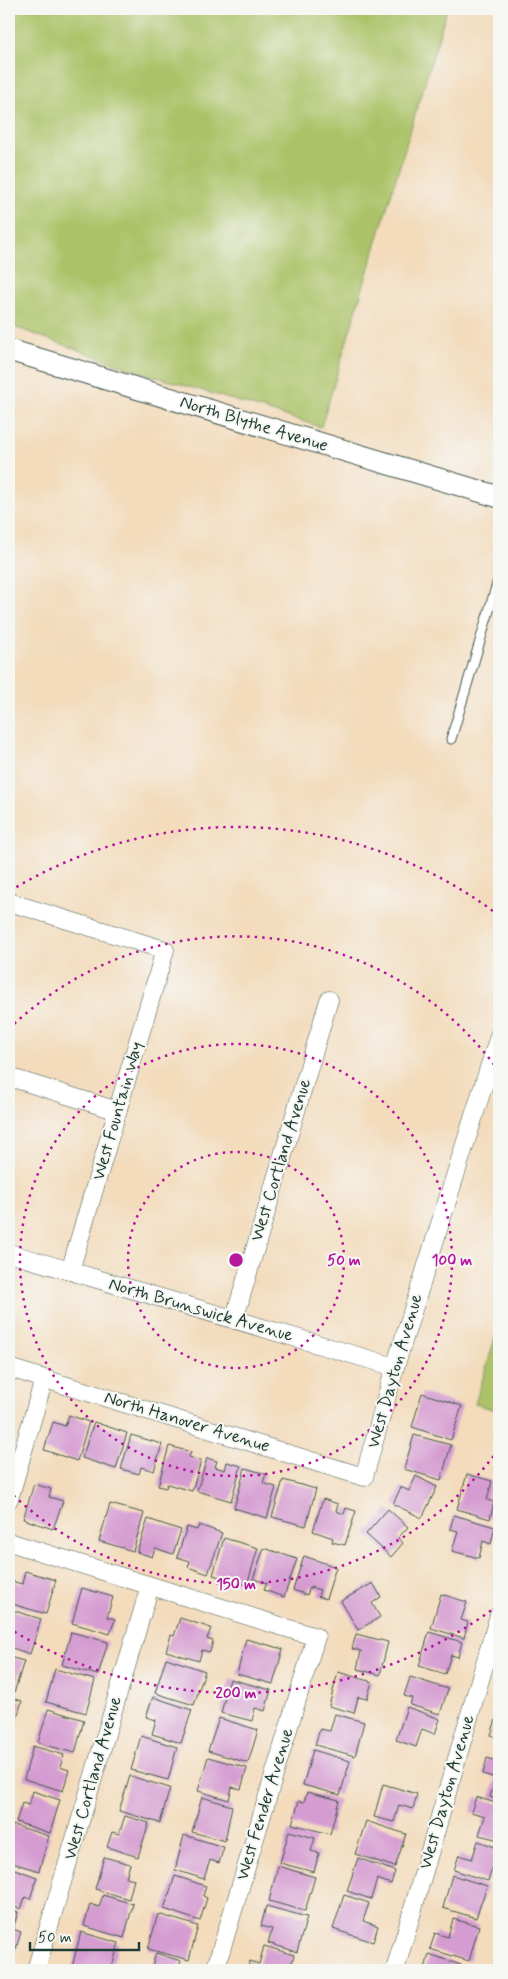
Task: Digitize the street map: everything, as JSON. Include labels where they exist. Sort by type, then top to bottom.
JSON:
[{"type":"street","name":"North Blythe Avenue","points":[[9,350],[499,497]]},
{"type":"street","name":"West Fountain Way","points":[[9,902],[164,950],[70,1271]]},
{"type":"street","name":"West Cortland Avenue","points":[[234,1320],[329,1000]]},
{"type":"street","name":"West Dayton Avenue","points":[[364,1477],[395,1367],[499,1036]]},
{"type":"street","points":[[9,1077],[118,1111]]},
{"type":"street","name":"North Brunswick Avenue","points":[[9,1253],[395,1367]]},
{"type":"street","name":"North Hanover Avenue","points":[[9,1368],[364,1477]]},
{"type":"street","points":[[9,1499],[44,1379]]},
{"type":"street","points":[[9,1542],[150,1586]]},
{"type":"street","name":"West Cortland Avenue","points":[[36,1970],[150,1586]]},
{"type":"street","name":"West Fender Avenue","points":[[150,1586],[316,1637],[214,1970]]},
{"type":"street","name":"West Dayton Avenue","points":[[395,1970],[491,1671],[499,1614]]},
{"type":"lane","points":[[452,739],[499,577]]},
{"type":"green space","points":[[9,9],[447,9],[321,427],[128,368],[9,325]]},
{"type":"green space","points":[[499,1325],[499,1411],[475,1404]]},
{"type":"building","points":[[422,1393],[462,1406],[451,1440],[412,1427]]},
{"type":"building","points":[[69,1415],[89,1422],[77,1461],[44,1450],[53,1422],[65,1426]]},
{"type":"building","points":[[94,1422],[127,1433],[116,1469],[82,1458]]},
{"type":"building","points":[[131,1435],[162,1444],[154,1471],[141,1467],[139,1474],[121,1469]]},
{"type":"building","points":[[414,1435],[451,1445],[441,1480],[404,1469]]},
{"type":"building","points":[[494,1435],[499,1435],[499,1461],[497,1462]]},
{"type":"building","points":[[169,1446],[191,1452],[189,1457],[201,1461],[192,1491],[167,1484],[166,1488],[158,1486]]},
{"type":"building","points":[[207,1458],[217,1461],[215,1467],[225,1470],[227,1462],[241,1466],[231,1501],[197,1491]]},
{"type":"building","points":[[245,1468],[266,1474],[263,1483],[276,1487],[267,1518],[234,1508]]},
{"type":"building","points":[[467,1474],[492,1481],[487,1500],[494,1502],[490,1519],[457,1509]]},
{"type":"building","points":[[416,1476],[437,1487],[422,1518],[393,1504],[401,1487],[409,1491]]},
{"type":"building","points":[[283,1480],[316,1489],[306,1526],[272,1517]]},
{"type":"building","points":[[34,1484],[51,1489],[49,1497],[63,1501],[53,1529],[23,1519]]},
{"type":"building","points":[[323,1499],[338,1504],[336,1511],[344,1514],[346,1508],[356,1511],[345,1545],[332,1542],[333,1538],[313,1531]]},
{"type":"building","points":[[110,1504],[144,1513],[133,1551],[99,1541]]},
{"type":"building","points":[[388,1509],[408,1527],[398,1538],[403,1543],[391,1557],[366,1534]]},
{"type":"building","points":[[454,1515],[495,1527],[491,1544],[483,1541],[479,1558],[452,1551],[458,1531],[450,1529]]},
{"type":"building","points":[[148,1519],[181,1530],[173,1554],[155,1548],[152,1557],[137,1552]]},
{"type":"building","points":[[199,1525],[222,1533],[208,1574],[188,1567],[190,1561],[177,1557],[187,1527],[197,1530]]},
{"type":"building","points":[[224,1538],[258,1548],[247,1585],[213,1575]]},
{"type":"building","points":[[264,1548],[297,1559],[284,1597],[264,1590],[267,1583],[253,1579]]},
{"type":"building","points":[[304,1556],[336,1567],[326,1599],[318,1596],[320,1590],[310,1587],[307,1595],[293,1590]]},
{"type":"building","points":[[25,1571],[56,1580],[46,1614],[9,1603],[11,1581],[22,1584]]},
{"type":"building","points":[[373,1583],[381,1597],[372,1603],[380,1617],[358,1630],[341,1601]]},
{"type":"building","points":[[82,1588],[113,1597],[107,1617],[115,1619],[110,1634],[72,1623]]},
{"type":"building","points":[[441,1594],[467,1602],[461,1620],[468,1622],[464,1638],[431,1628]]},
{"type":"building","points":[[9,1609],[41,1619],[30,1654],[9,1647]]},
{"type":"building","points":[[180,1618],[211,1628],[207,1639],[213,1641],[210,1652],[202,1650],[199,1661],[166,1651],[171,1635],[174,1636]]},
{"type":"building","points":[[71,1632],[108,1642],[98,1675],[62,1665]]},
{"type":"building","points":[[429,1632],[462,1642],[458,1657],[451,1655],[445,1674],[419,1666]]},
{"type":"building","points":[[356,1634],[388,1642],[380,1675],[357,1669],[361,1651],[352,1649]]},
{"type":"building","points":[[246,1639],[283,1649],[273,1684],[237,1674]]},
{"type":"building","points":[[9,1657],[24,1661],[14,1693],[9,1692]]},
{"type":"building","points":[[166,1658],[205,1671],[194,1705],[155,1693]]},
{"type":"building","points":[[55,1669],[95,1680],[86,1713],[46,1702]]},
{"type":"building","points":[[338,1672],[372,1682],[367,1699],[358,1697],[354,1713],[329,1706]]},
{"type":"building","points":[[410,1677],[448,1689],[440,1714],[410,1705],[412,1698],[404,1696]]},
{"type":"building","points":[[230,1679],[271,1690],[265,1711],[255,1708],[252,1721],[221,1713]]},
{"type":"building","points":[[9,1697],[22,1701],[12,1734],[9,1733]]},
{"type":"building","points":[[153,1697],[192,1710],[181,1743],[152,1734],[156,1720],[146,1717]]},
{"type":"building","points":[[407,1707],[440,1719],[435,1734],[422,1729],[416,1747],[396,1740]]},
{"type":"building","points":[[48,1709],[84,1720],[75,1753],[38,1743]]},
{"type":"building","points":[[499,1710],[499,1738],[491,1735]]},
{"type":"building","points":[[335,1714],[364,1722],[355,1756],[315,1745],[320,1729],[330,1731]]},
{"type":"building","points":[[219,1718],[258,1730],[248,1763],[208,1751]]},
{"type":"building","points":[[141,1736],[177,1747],[168,1780],[131,1770]]},
{"type":"building","points":[[33,1746],[64,1755],[60,1767],[69,1770],[63,1791],[24,1779]]},
{"type":"building","points":[[313,1750],[350,1761],[340,1795],[303,1785]]},
{"type":"building","points":[[208,1757],[247,1768],[241,1789],[232,1787],[229,1800],[198,1791]]},
{"type":"building","points":[[487,1758],[499,1762],[499,1800],[490,1797],[496,1778],[483,1774]]},
{"type":"building","points":[[130,1776],[170,1788],[160,1823],[119,1811]]},
{"type":"building","points":[[383,1784],[417,1794],[413,1809],[399,1805],[394,1822],[374,1817]]},
{"type":"building","points":[[33,1791],[60,1800],[50,1833],[16,1822],[22,1803],[29,1805]]},
{"type":"building","points":[[307,1792],[339,1800],[330,1834],[292,1824],[299,1801],[304,1802]]},
{"type":"building","points":[[202,1797],[232,1806],[225,1841],[192,1832]]},
{"type":"building","points":[[476,1797],[499,1804],[499,1840],[479,1835],[485,1816],[471,1812]]},
{"type":"building","points":[[125,1816],[149,1823],[138,1857],[107,1847],[112,1832],[119,1834]]},
{"type":"building","points":[[366,1821],[406,1834],[395,1867],[355,1854]]},
{"type":"building","points":[[13,1825],[49,1836],[39,1871],[9,1862],[9,1840]]},
{"type":"building","points":[[289,1831],[315,1838],[311,1851],[319,1853],[314,1872],[280,1863]]},
{"type":"building","points":[[184,1835],[224,1847],[219,1863],[210,1860],[204,1879],[175,1870]]},
{"type":"building","points":[[478,1841],[498,1848],[488,1881],[454,1870],[459,1855],[472,1859]]},
{"type":"building","points":[[104,1857],[130,1864],[126,1877],[134,1879],[129,1899],[95,1889]]},
{"type":"building","points":[[358,1858],[395,1871],[391,1884],[377,1879],[371,1899],[347,1891]]},
{"type":"building","points":[[278,1866],[315,1877],[305,1911],[269,1901]]},
{"type":"building","points":[[9,1867],[37,1877],[30,1899],[25,1897],[21,1909],[9,1905]]},
{"type":"building","points":[[452,1875],[487,1886],[476,1918],[443,1908]]},
{"type":"building","points":[[175,1876],[206,1886],[203,1896],[207,1898],[200,1921],[164,1909]]},
{"type":"building","points":[[103,1895],[133,1904],[124,1938],[84,1926],[90,1904],[99,1907]]},
{"type":"building","points":[[344,1895],[369,1903],[363,1921],[378,1926],[373,1942],[333,1929]]},
{"type":"building","points":[[266,1906],[307,1917],[297,1952],[268,1943],[272,1929],[261,1926]]},
{"type":"building","points":[[9,1909],[18,1912],[13,1929],[21,1932],[16,1949],[9,1946]]},
{"type":"building","points":[[158,1914],[198,1926],[189,1960],[148,1949]]},
{"type":"building","points":[[453,1919],[479,1926],[469,1961],[430,1949],[435,1933],[448,1937]]},
{"type":"building","points":[[81,1932],[119,1943],[111,1970],[82,1970],[72,1967]]},
{"type":"building","points":[[264,1946],[294,1955],[290,1970],[247,1970],[250,1961],[259,1964]]},
{"type":"building","points":[[9,1950],[15,1952],[10,1970],[9,1970]]},
{"type":"building","points":[[156,1953],[181,1961],[178,1970],[151,1970]]},
{"type":"building","points":[[429,1954],[461,1965],[459,1970],[425,1969]]}]
